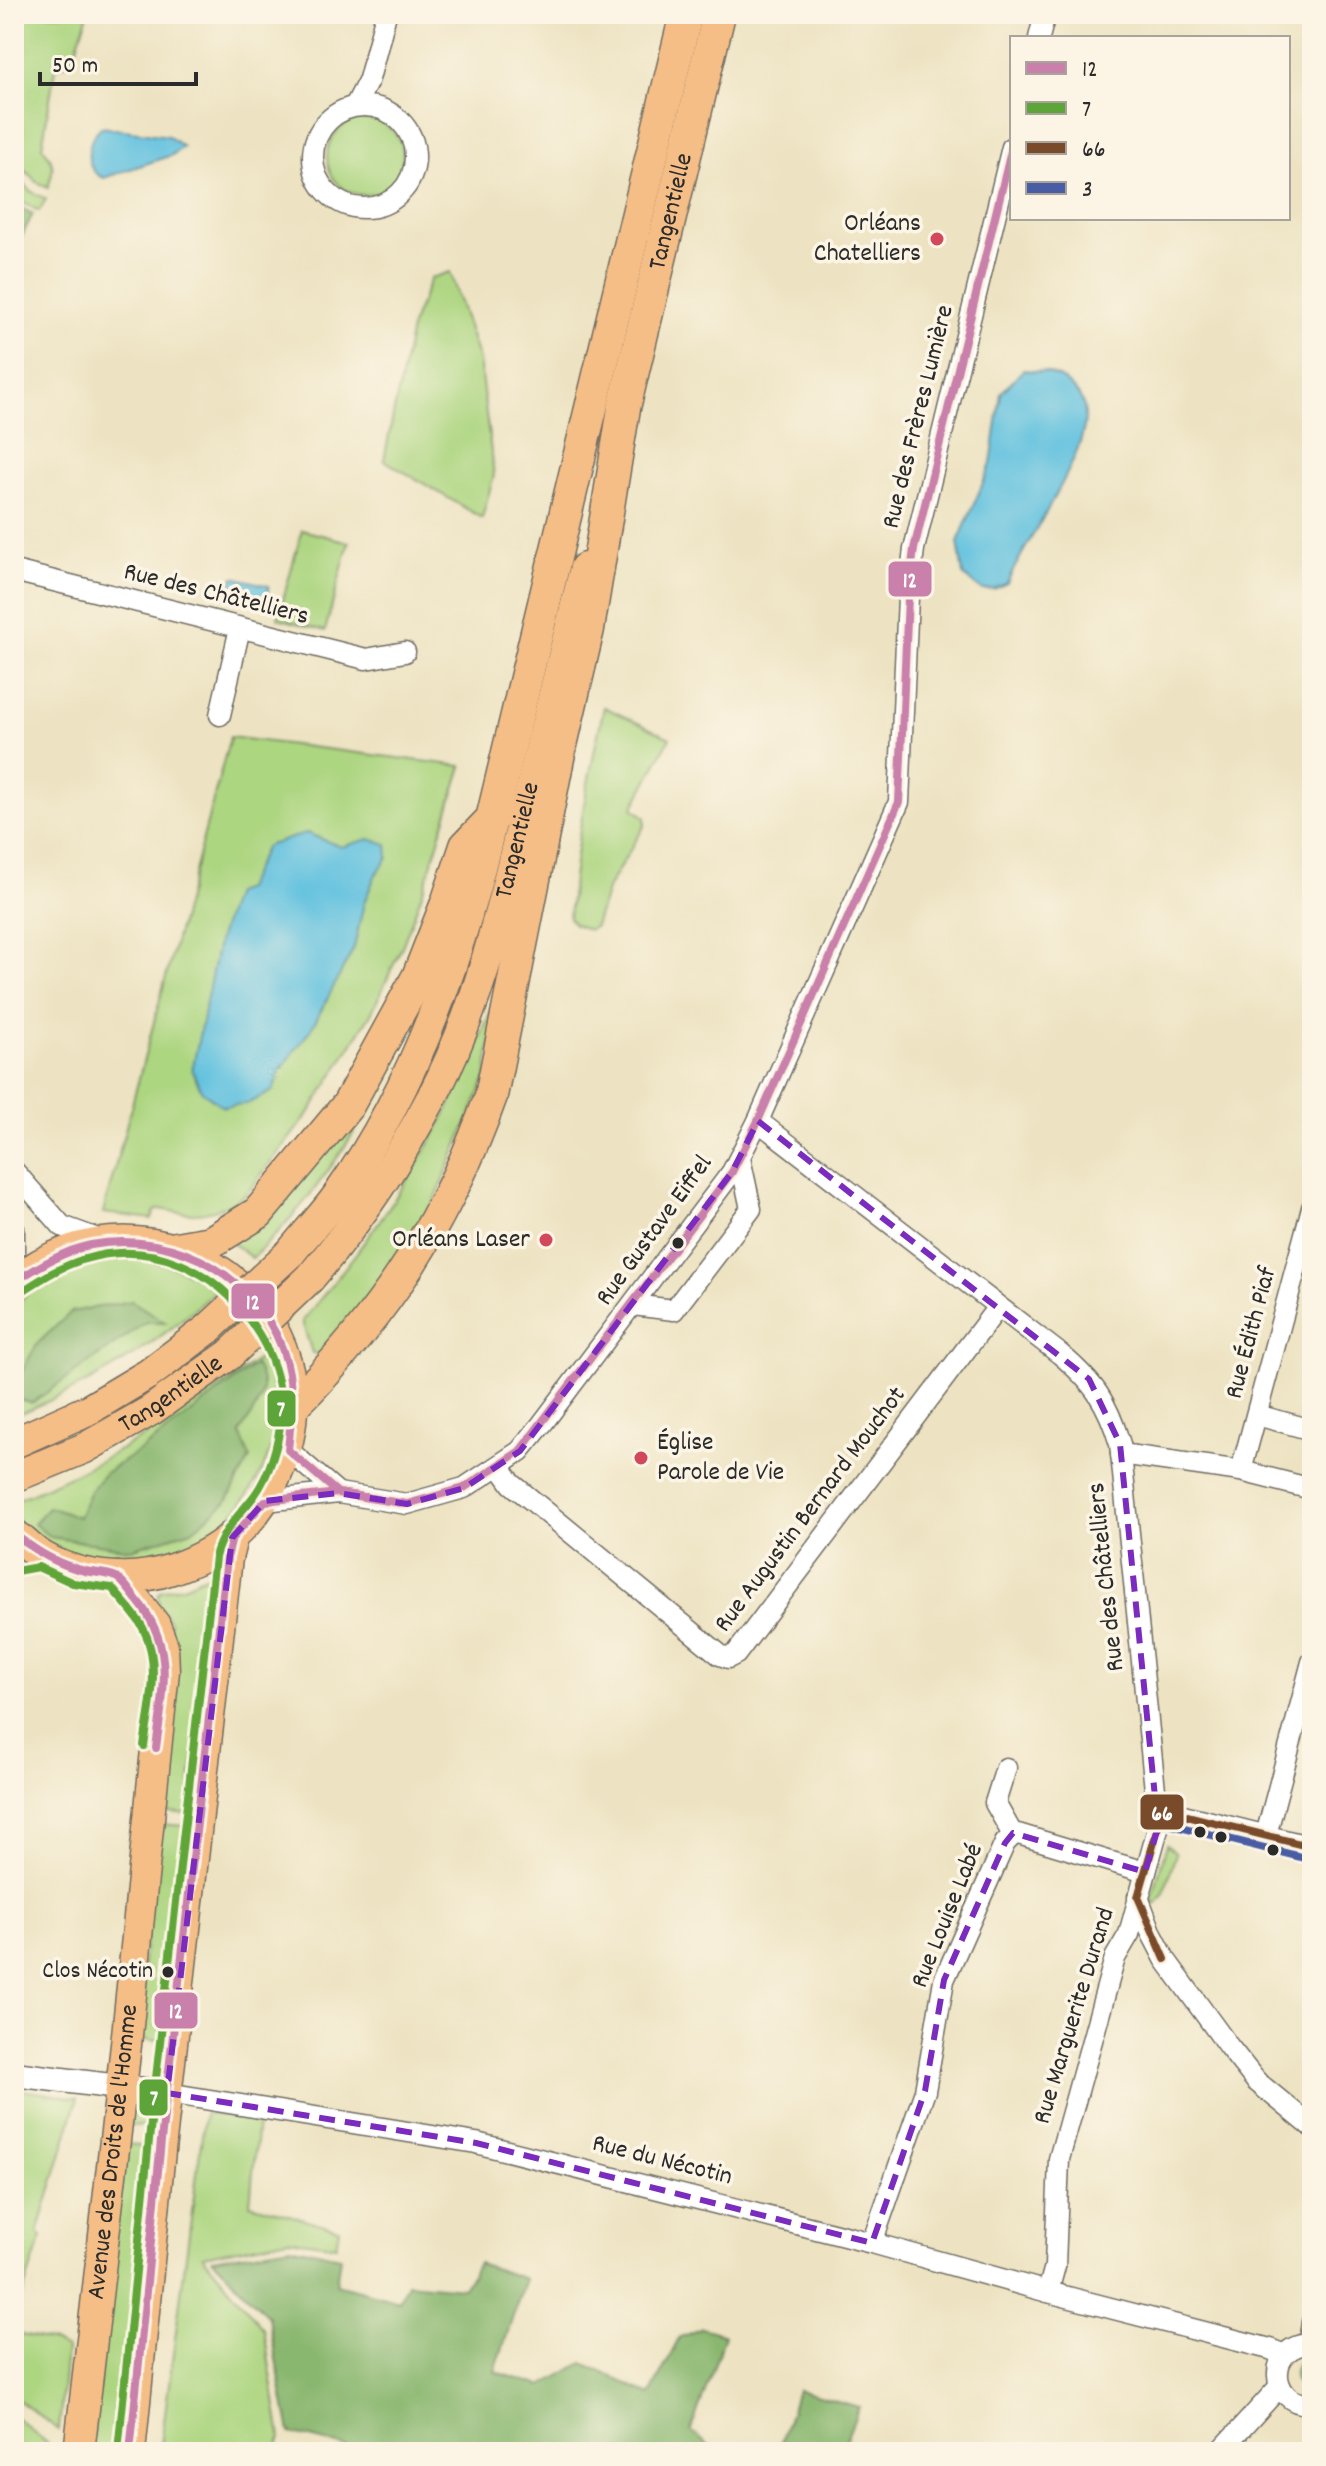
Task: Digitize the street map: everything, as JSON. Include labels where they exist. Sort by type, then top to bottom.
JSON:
[{"type":"highway","name":"Tangentielle","points":[[492,819],[686,14]]},
{"type":"highway","name":"Tangentielle","points":[[624,408],[719,14]]},
{"type":"highway","points":[[293,1406],[376,1314],[434,1228],[473,1148],[491,1096],[558,758],[588,629],[624,408]]},
{"type":"highway","points":[[176,1248],[211,1242],[258,1213],[348,1105],[418,977],[466,846],[492,819]]},
{"type":"main road","name":"Tangentielle","points":[[21,1474],[85,1448],[150,1411],[229,1355],[310,1278],[339,1244],[389,1173],[433,1095],[463,1026],[484,966],[624,408]]},
{"type":"main road","name":"Tangentielle","points":[[14,1442],[90,1409],[150,1373],[208,1329],[291,1252],[337,1197],[390,1114],[434,1019],[470,909],[492,819]]},
{"type":"main road","points":[[14,1282],[34,1266],[67,1250],[103,1241],[140,1240],[176,1248],[223,1271],[260,1308],[284,1354],[293,1406],[288,1450],[265,1501],[232,1538],[197,1561],[159,1574],[118,1577],[76,1571],[26,1556],[14,1534]]},
{"type":"main road","name":"Avenue des Droits de l'Homme","points":[[130,2452],[167,2093],[227,1558],[232,1538]]},
{"type":"main road","name":"Avenue des Droits de l'Homme","points":[[79,2452],[164,1671],[163,1646],[155,1625],[118,1577]]},
{"type":"street","points":[[1040,36],[1045,14]]},
{"type":"street","points":[[355,106],[369,79],[385,21]]},
{"type":"street","points":[[385,21],[381,82],[394,115]]},
{"type":"street","points":[[355,106],[382,108],[394,115],[403,123],[414,144],[415,156],[409,180],[392,199],[368,208],[356,208],[332,198],[314,173],[312,156],[315,138],[324,123],[338,111],[355,106]]},
{"type":"street","name":"Rue des Frères Lumière","points":[[882,844],[899,802],[908,597],[914,549],[1010,155]]},
{"type":"street","name":"Rue des Châtelliers","points":[[14,571],[366,659],[405,652]]},
{"type":"street","points":[[220,715],[240,628]]},
{"type":"street","name":"Rue Gustave Eiffel","points":[[265,1501],[338,1493],[407,1504],[464,1488],[500,1467],[530,1439],[732,1172],[758,1121],[882,844]]},
{"type":"street","name":"Rue des Châtelliers","points":[[758,1121],[1089,1379],[1112,1417],[1121,1454],[1156,1800],[1163,1810]]},
{"type":"street","points":[[633,1305],[674,1310],[751,1209],[740,1158]]},
{"type":"street","points":[[14,1171],[62,1226],[103,1241]]},
{"type":"street","name":"Rue Édith Piaf","points":[[1241,1471],[1312,1208]]},
{"type":"street","points":[[14,1229],[14,1258]]},
{"type":"street","name":"Rue Augustin Bernard Mouchot","points":[[500,1467],[512,1484],[720,1655],[728,1658],[736,1654],[998,1307]]},
{"type":"street","points":[[1257,1415],[1312,1430]]},
{"type":"street","points":[[288,1450],[338,1493]]},
{"type":"street","points":[[1121,1454],[1241,1471],[1312,1489]]},
{"type":"street","points":[[1266,1835],[1312,1662]]},
{"type":"street","points":[[1006,1768],[995,1803],[1013,1835]]},
{"type":"street","points":[[1312,1847],[1163,1810],[1138,1897],[1165,1959],[1256,2081],[1312,2127]]},
{"type":"street","name":"Rue Louise Labé","points":[[872,2243],[925,2091],[944,1980],[1005,1843],[1013,1835],[1024,1835],[1145,1872]]},
{"type":"street","name":"Rue Marguerite Durand","points":[[1048,2292],[1055,2266],[1059,2159],[1115,1958],[1129,1934],[1138,1897]]},
{"type":"street","name":"Rue du Nécotin","points":[[14,2074],[167,2093],[476,2143],[872,2243],[1284,2355]]},
{"type":"street","points":[[1312,2321],[1310,2344],[1300,2344],[1284,2355],[1278,2370],[1280,2386],[1291,2399],[1312,2404]]},
{"type":"street","points":[[1220,2452],[1280,2386]]},
{"type":"highlighted area","points":[[758,1121],[1089,1379],[1120,1444],[1156,1807],[1163,1810],[1145,1872],[1013,1833],[1005,1843],[944,1980],[925,2091],[872,2243],[476,2143],[167,2093],[232,1538],[265,1501],[338,1493],[407,1504],[464,1488],[520,1451],[732,1172]]},
{"type":"green space","points":[[14,14],[88,14],[72,61],[55,69],[42,147],[50,157],[52,166],[48,188],[14,160]]},
{"type":"green space","points":[[365,119],[379,122],[392,130],[400,143],[403,157],[400,171],[392,184],[379,192],[365,195],[351,192],[338,184],[330,171],[327,157],[330,143],[338,130],[351,122]]},
{"type":"green space","points":[[14,174],[32,192],[46,199],[39,211],[14,198]]},
{"type":"green space","points":[[14,205],[33,214],[14,252]]},
{"type":"green space","points":[[450,272],[479,360],[494,475],[482,518],[384,460],[412,324],[431,278]]},
{"type":"green space","points":[[302,530],[349,542],[325,631],[278,618]]},
{"type":"green space","points":[[604,707],[670,738],[633,808],[645,817],[645,825],[608,887],[595,926],[589,930],[574,924],[569,918],[583,812]]},
{"type":"green space","points":[[230,737],[462,766],[424,888],[372,1012],[310,1112],[247,1193],[206,1212],[184,1213],[161,1209],[155,1211],[152,1219],[103,1213]]},
{"type":"green space","points":[[496,998],[486,1078],[422,1231],[321,1355],[312,1353],[302,1321],[375,1228],[424,1153],[455,1096]]},
{"type":"green space","points":[[417,1010],[385,1077],[347,1143],[303,1204],[252,1258],[233,1244]]},
{"type":"green space","points":[[127,1258],[174,1267],[217,1289],[170,1330],[122,1363],[71,1391],[14,1416],[14,1306],[39,1285],[66,1270]]},
{"type":"green space","points":[[132,1301],[165,1322],[146,1322],[32,1403],[14,1398],[19,1376],[37,1344],[71,1312]]},
{"type":"green space","points":[[265,1354],[275,1402],[275,1426],[270,1450],[252,1489],[227,1520],[196,1542],[161,1556],[123,1562],[86,1557],[48,1543],[14,1519],[14,1501],[81,1471],[144,1436],[206,1397]]},
{"type":"green space","points":[[255,1365],[260,1374],[262,1392],[240,1433],[250,1458],[227,1501],[192,1530],[131,1549],[50,1537],[34,1524],[48,1507],[78,1517],[90,1491],[105,1473],[144,1448]]},
{"type":"green space","points":[[209,1574],[213,1577],[188,1814],[159,1811],[170,1622],[159,1605],[158,1595],[161,1591],[186,1585]]},
{"type":"green space","points":[[158,1824],[186,1826],[162,2041],[135,2038]]},
{"type":"green space","points":[[1167,1844],[1176,1853],[1164,1893],[1156,1904],[1152,1898]]},
{"type":"green space","points":[[14,2089],[78,2098],[38,2233],[42,2236],[14,2319]]},
{"type":"green space","points":[[131,2109],[153,2111],[153,2127],[126,2125]]},
{"type":"green space","points":[[205,2113],[258,2122],[250,2204],[339,2229],[336,2246],[288,2239],[203,2256],[264,2330],[281,2438],[275,2452],[160,2452]]},
{"type":"green space","points":[[124,2144],[152,2146],[120,2452],[91,2452]]},
{"type":"green space","points":[[291,2246],[340,2257],[336,2284],[399,2301],[407,2283],[463,2288],[478,2263],[525,2279],[495,2372],[542,2386],[583,2363],[650,2395],[680,2337],[702,2328],[725,2335],[691,2431],[716,2452],[365,2452],[290,2433],[268,2317],[212,2259]]},
{"type":"green space","points":[[17,2334],[54,2342],[66,2349],[59,2430],[14,2397],[14,2343]]},
{"type":"green space","points":[[1304,2359],[1312,2359],[1310,2389],[1297,2384],[1294,2376],[1296,2367]]},
{"type":"green space","points":[[797,2390],[859,2407],[841,2452],[761,2452],[781,2442]]},
{"type":"green space","points":[[14,2416],[56,2451],[56,2452],[14,2452]]},
{"type":"water","points":[[101,127],[168,136],[183,147],[172,155],[104,178],[97,174],[89,161],[92,139]]},
{"type":"water","points":[[1023,370],[1045,372],[1074,389],[1084,409],[1082,434],[1065,477],[1007,583],[982,590],[963,575],[958,542],[991,464],[1001,393]]},
{"type":"water","points":[[234,577],[269,586],[265,604],[229,594]]},
{"type":"water","points":[[307,833],[341,847],[369,839],[387,844],[388,858],[375,876],[364,903],[354,948],[313,1026],[280,1071],[273,1091],[249,1103],[223,1107],[202,1091],[192,1071],[219,938],[234,893],[245,889],[266,846]]},
{"type":"transit line","name":"12","points":[[130,2452],[161,2141],[227,1558],[232,1538],[265,1501],[338,1493],[407,1504],[464,1488],[520,1451],[732,1172],[758,1121],[899,802],[908,597],[914,549],[1010,155]]},
{"type":"transit line","name":"12","points":[[14,1282],[71,1251],[91,1245],[123,1242],[154,1245],[185,1253],[213,1267],[238,1285],[259,1307],[276,1334],[291,1385],[288,1450],[338,1493],[378,1499]]},
{"type":"transit line","name":"7","points":[[21,1292],[68,1265],[110,1254],[134,1253],[180,1264],[221,1289],[253,1325],[274,1368],[280,1392],[281,1416],[273,1458],[260,1487],[226,1531],[215,1557],[149,2140],[118,2451]]},
{"type":"transit line","name":"12","points":[[14,1534],[56,1561],[119,1579],[149,1618],[157,1635],[164,1671],[156,1748]]},
{"type":"transit line","name":"7","points":[[16,1571],[38,1567],[73,1583],[112,1588],[136,1617],[149,1642],[153,1671],[144,1746]]},
{"type":"transit line","name":"66","points":[[1165,1959],[1138,1897],[1163,1810],[1312,1847]]},
{"type":"transit line","name":"3","points":[[1160,1822],[1309,1859]]},
{"type":"place","name":"Orléans Chatelliers","points":[[937,239]]},
{"type":"place","name":"Orléans Laser","points":[[546,1240]]},
{"type":"place","name":"Église Parole de Vie","points":[[641,1458]]},
{"type":"place","name":"Clos Nécotin","points":[[168,1972]]}]
